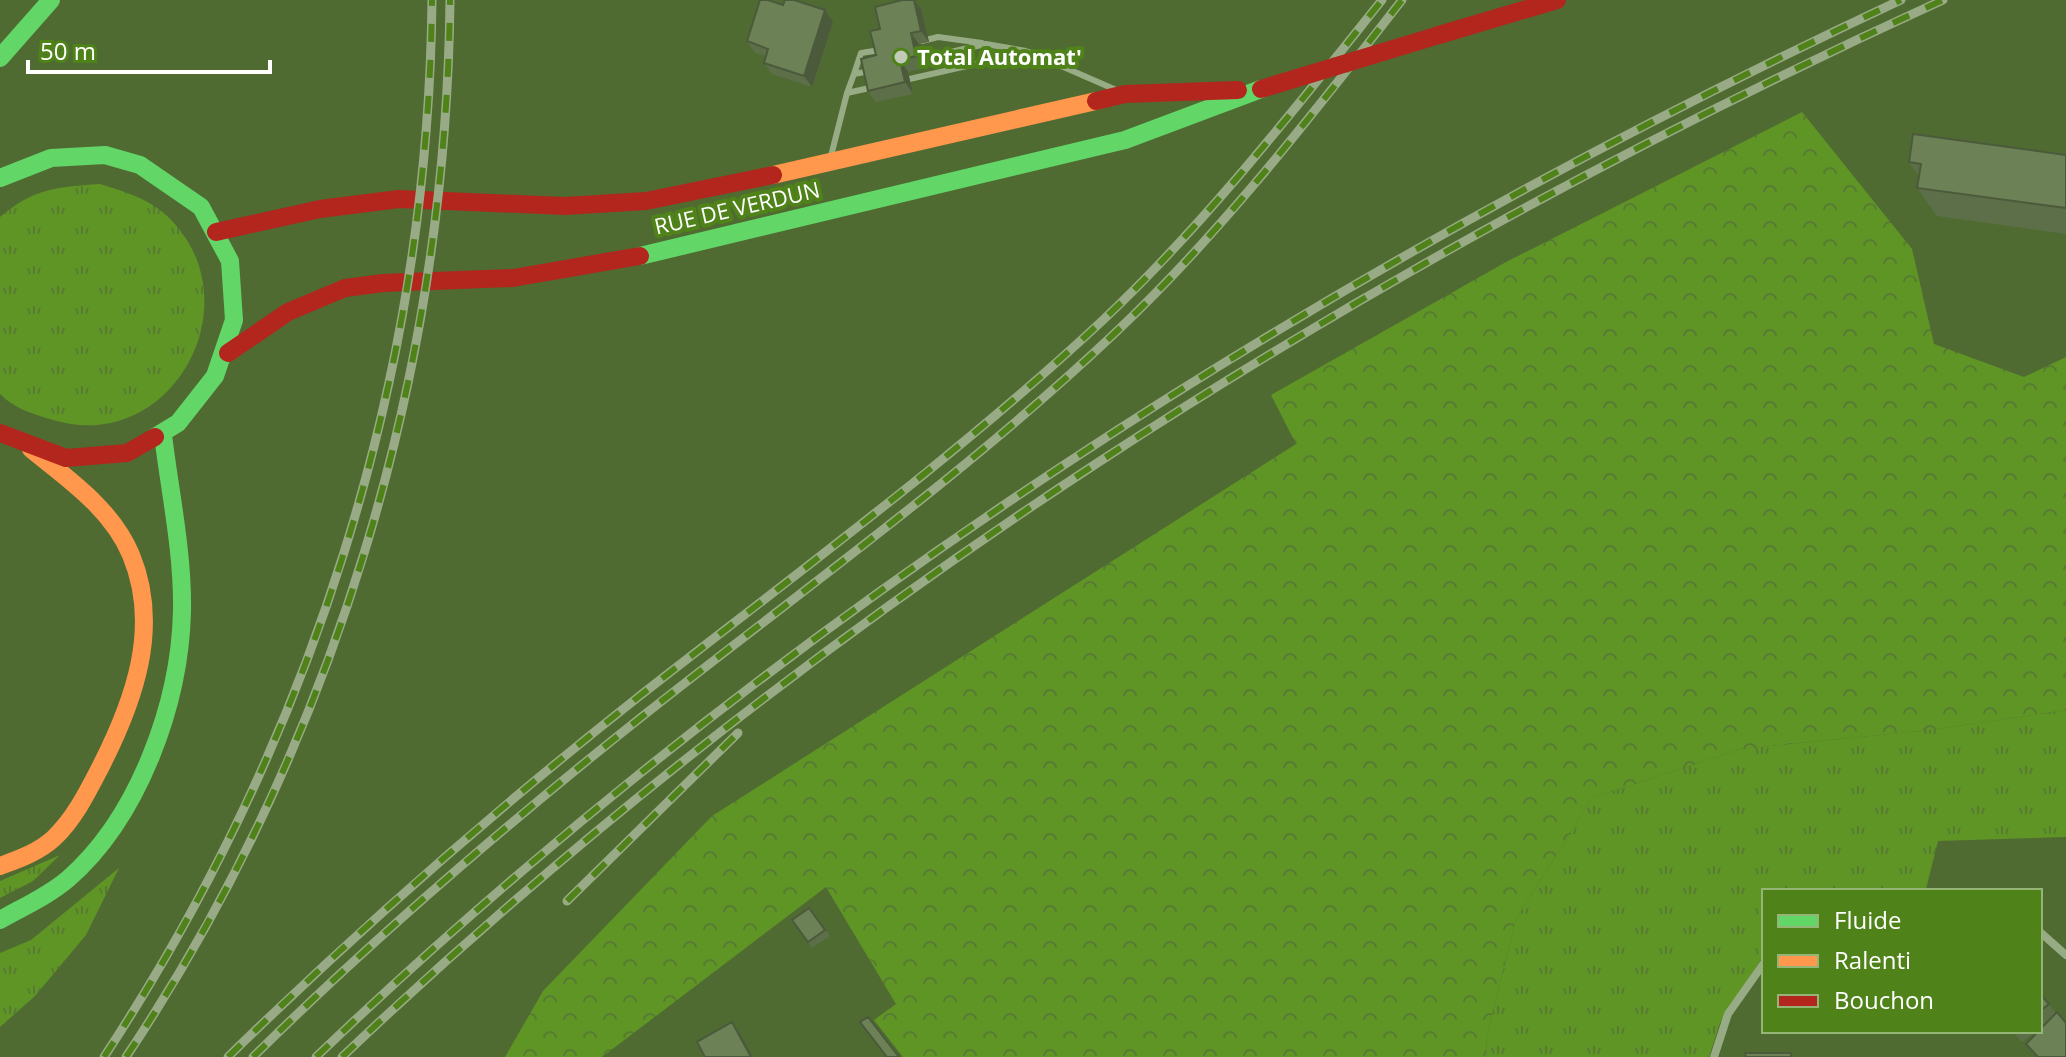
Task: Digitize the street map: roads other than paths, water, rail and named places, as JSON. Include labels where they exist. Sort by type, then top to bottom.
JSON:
[{"type":"main road","points":[[0,58],[51,0]]},
{"type":"main road","name":"RUE DE VERDUN","points":[[228,353],[291,310],[345,288],[387,282],[532,277],[612,263],[1125,140],[1261,89],[1557,0]]},
{"type":"main road","name":"RUE DE VERDUN","points":[[216,232],[320,209],[399,199],[565,206],[646,201],[829,164],[1125,94],[1261,89]]},
{"type":"main road","points":[[0,178],[47,157],[75,154],[131,161],[180,188],[216,232],[232,270],[236,312],[228,353],[203,400],[163,435],[143,446],[99,457],[53,456],[0,433]]},
{"type":"main road","points":[[0,920],[38,900],[69,878],[89,856],[125,801],[165,707],[181,642],[182,611],[163,435]]},
{"type":"main road","points":[[0,866],[39,850],[54,838],[83,800],[125,715],[144,645],[140,580],[124,540],[101,509],[31,449]]},
{"type":"street","points":[[2042,934],[2066,955]]},
{"type":"street","points":[[1714,1057],[1728,1014],[1762,966]]},
{"type":"lane","points":[[916,42],[938,37],[1029,52],[1125,94]]},
{"type":"lane","points":[[909,62],[986,44]]},
{"type":"lane","points":[[829,164],[861,53],[892,47]]},
{"type":"lane","points":[[897,82],[1029,52]]},
{"type":"lane","points":[[854,74],[882,68]]},
{"type":"lane","points":[[847,93],[885,85]]},
{"type":"railway","points":[[104,1057],[177,937],[242,812],[298,684],[344,552],[381,417],[408,280],[425,141],[432,0]]},
{"type":"railway","points":[[126,1057],[199,938],[264,813],[319,684],[364,552],[401,416],[427,279],[443,140],[450,0]]},
{"type":"railway","points":[[228,1057],[377,917],[531,784],[932,468],[1102,321],[1213,206],[1382,0]]},
{"type":"railway","points":[[253,1057],[347,967],[543,797],[943,482],[1115,333],[1229,214],[1402,0]]},
{"type":"railway","points":[[316,1057],[493,896],[677,744],[868,600],[1065,464],[1268,336],[1475,217],[1686,105],[1901,0]]},
{"type":"railway","points":[[342,1057],[521,896],[707,743],[900,598],[1099,462],[1303,334],[1512,215],[1726,103],[1943,0]]},
{"type":"railway","points":[[567,901],[738,733]]},
{"type":"place","name":"Total Automat'","points":[[901,57]]}]
